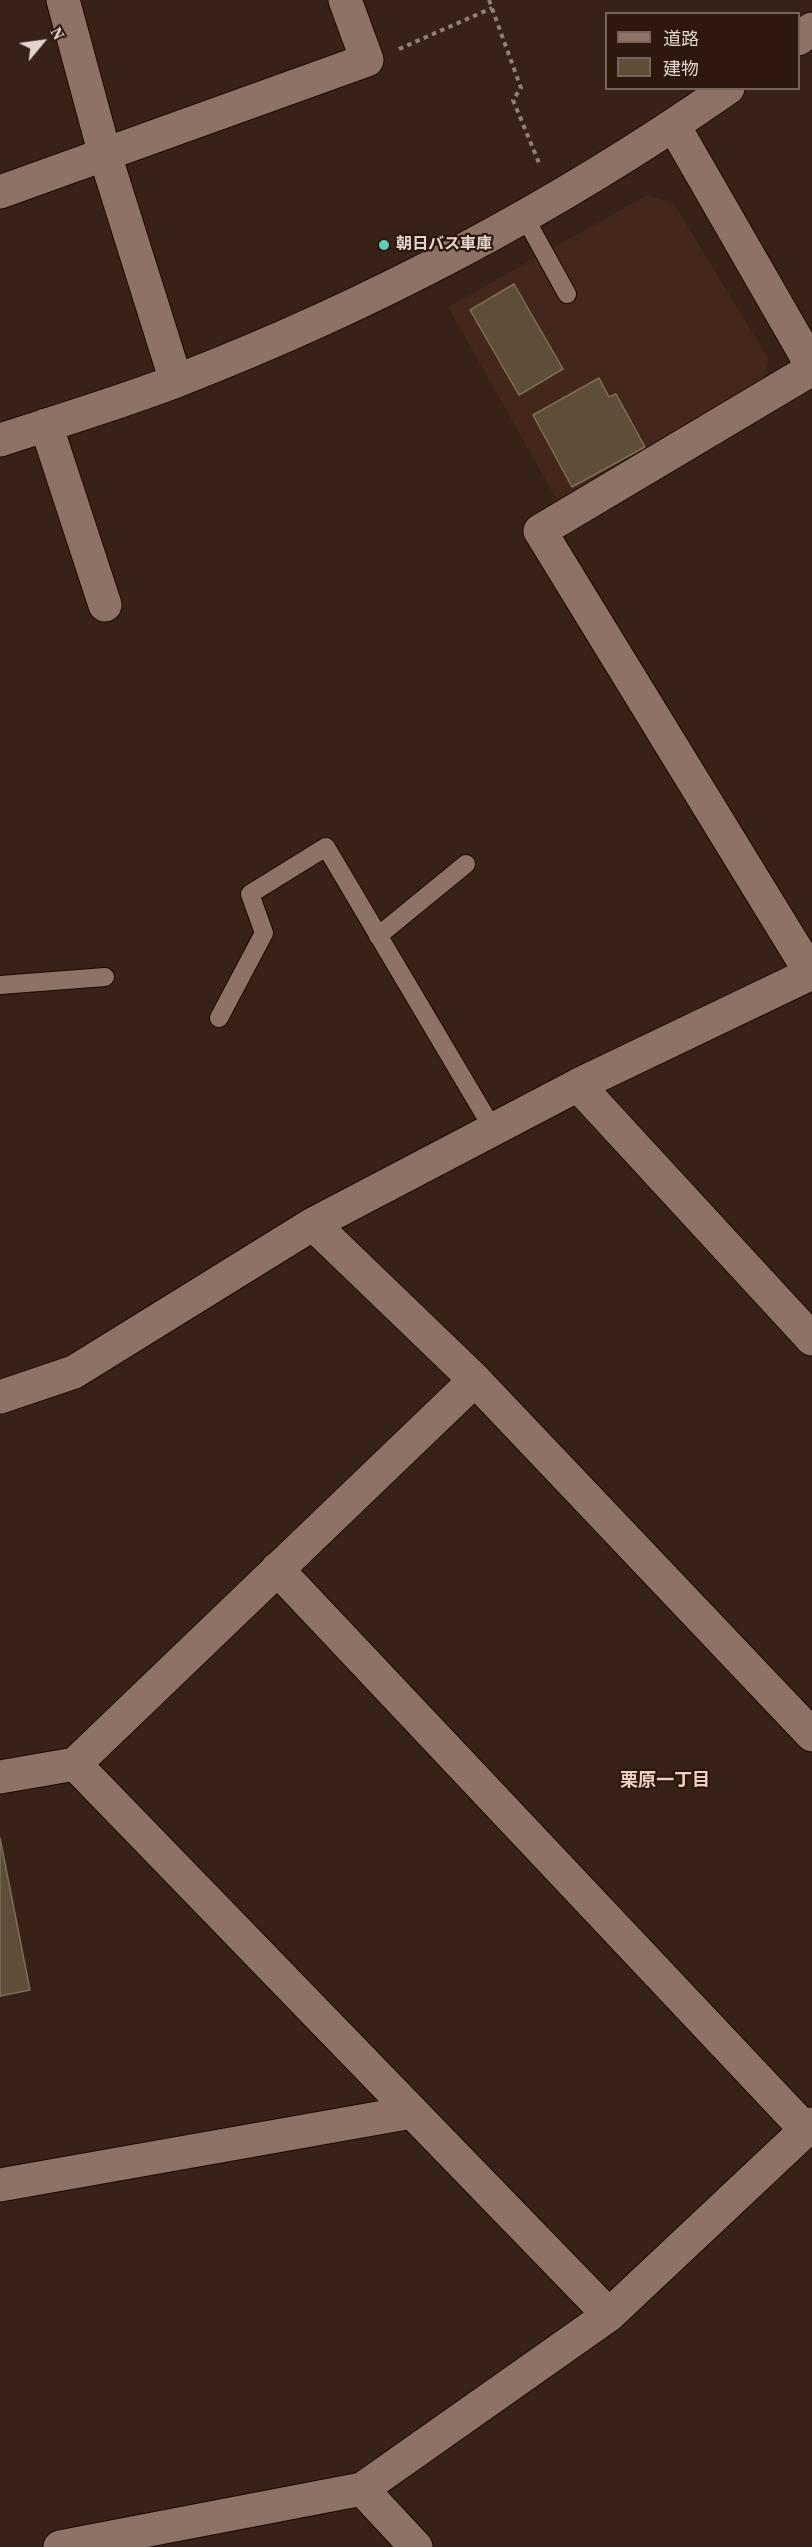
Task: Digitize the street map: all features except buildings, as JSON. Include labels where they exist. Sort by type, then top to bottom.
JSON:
[{"type":"street","points":[[63,0],[105,155],[176,381]]},
{"type":"street","points":[[0,192],[367,60],[345,0]]},
{"type":"street","points":[[0,440],[176,381],[366,298],[451,256],[524,216],[674,126],[725,90]]},
{"type":"street","points":[[0,1397],[74,1372],[313,1224],[578,1085],[812,974],[540,531],[812,367],[674,126]]},
{"type":"street","points":[[46,425],[105,605]]},
{"type":"street","points":[[578,1085],[812,1340]]},
{"type":"street","points":[[313,1224],[475,1380],[812,1735]]},
{"type":"street","points":[[0,1777],[75,1764],[475,1380]]},
{"type":"street","points":[[60,2547],[177,2536],[362,2489],[609,2315],[809,2127],[277,1569]]},
{"type":"street","points":[[75,1764],[609,2315]]},
{"type":"street","points":[[0,2185],[412,2112]]},
{"type":"street","points":[[362,2489],[416,2547]]},
{"type":"lane","points":[[524,216],[567,294]]},
{"type":"lane","points":[[219,1018],[264,933],[250,894],[326,847],[493,1129]]},
{"type":"lane","points":[[378,936],[466,864]]},
{"type":"lane","points":[[0,985],[105,977]]},
{"type":"path","points":[[489,0],[521,88],[513,100],[539,164]]},
{"type":"path","points":[[367,60],[404,48],[492,8]]},
{"type":"shaded area","points":[[647,195],[674,204],[769,360],[763,378],[557,500],[448,307]]},
{"type":"place","name":"朝日バス車庫","points":[[384,245]]},
{"type":"district","name":"栗原一丁目","points":[[665,1781]]}]
